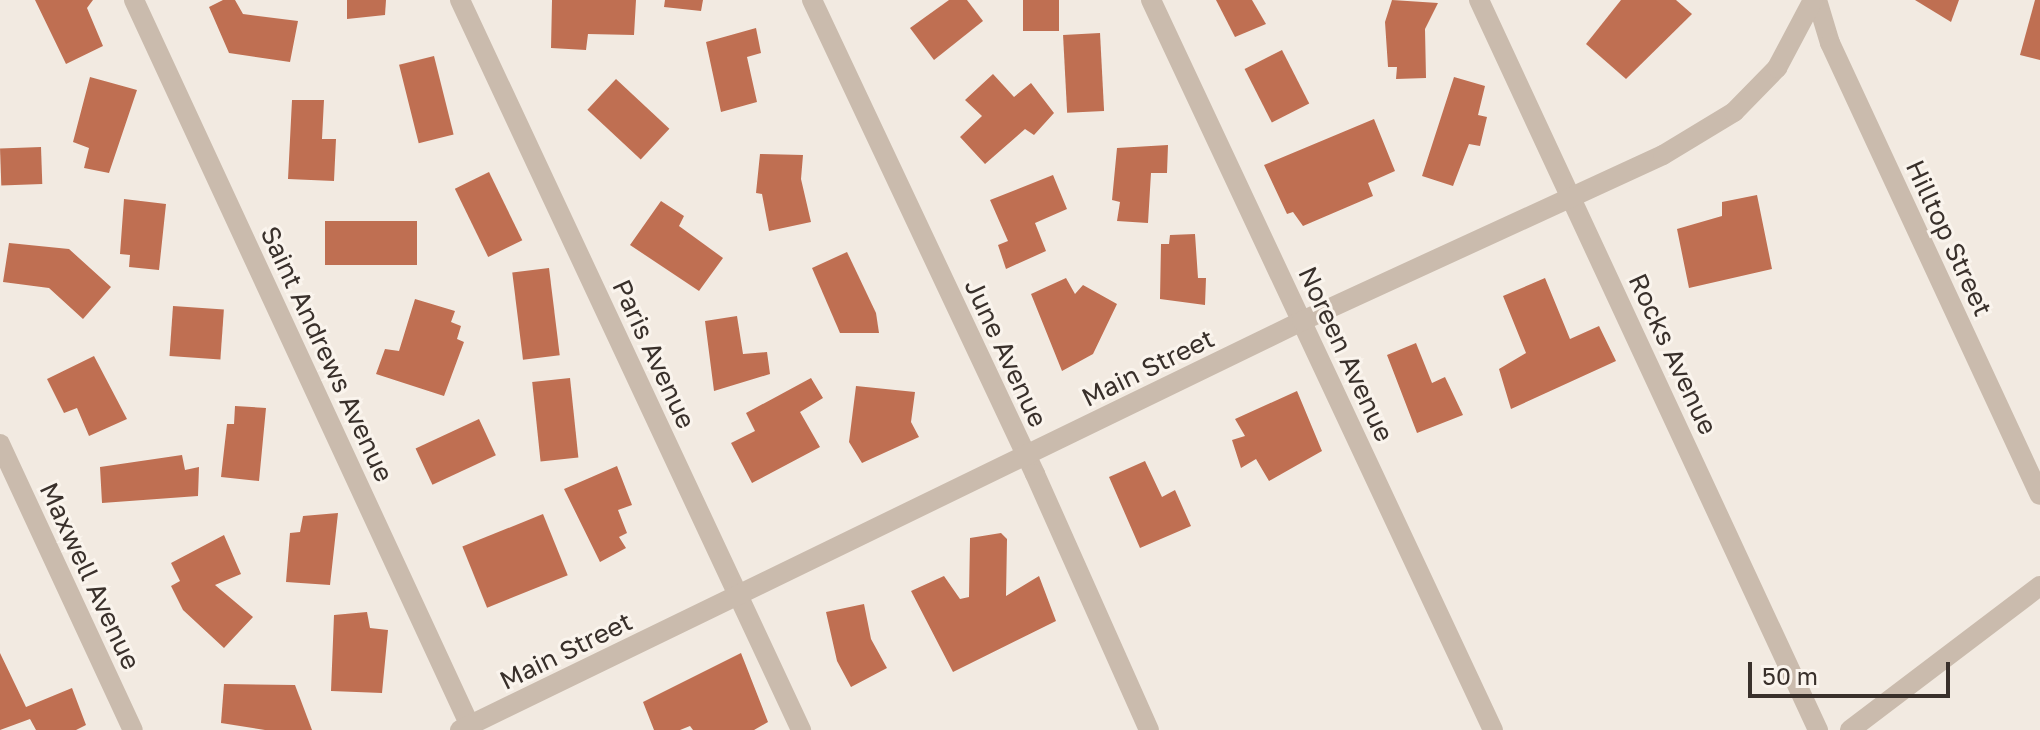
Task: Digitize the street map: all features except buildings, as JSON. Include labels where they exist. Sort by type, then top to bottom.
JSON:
[{"type":"street","name":"Saint Andrews Avenue","points":[[134,0],[468,729]]},
{"type":"street","name":"Paris Avenue","points":[[460,0],[801,730]]},
{"type":"street","name":"June Avenue","points":[[812,0],[1027,456],[1149,730]]},
{"type":"street","name":"Noreen Avenue","points":[[1151,0],[1493,730]]},
{"type":"street","name":"Rocks Avenue","points":[[1479,0],[1818,730]]},
{"type":"street","name":"Main Street","points":[[468,729],[1302,321],[1663,155],[1734,112],[1777,68],[1815,0]]},
{"type":"street","name":"Hilltop Street","points":[[1815,0],[1830,43],[2040,495]]},
{"type":"street","name":"Maxwell Avenue","points":[[0,444],[133,730]]},
{"type":"street","points":[[1850,730],[2040,586]]}]
